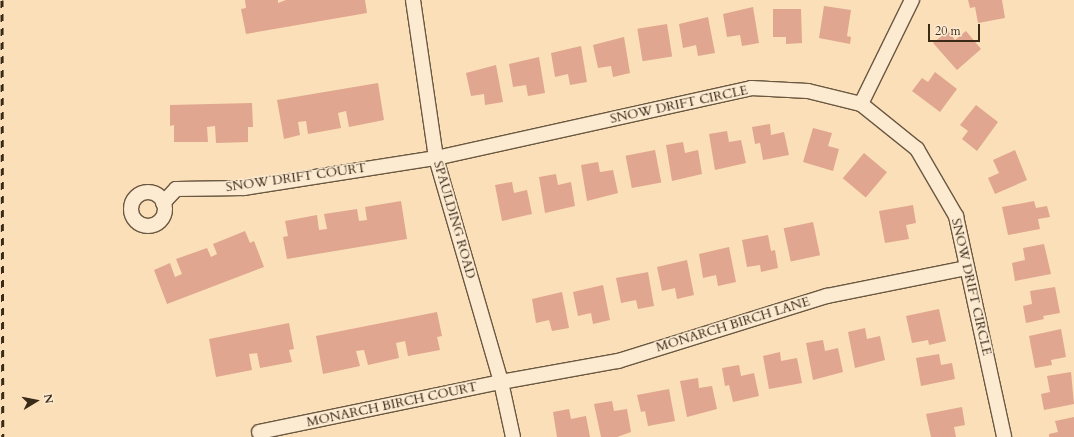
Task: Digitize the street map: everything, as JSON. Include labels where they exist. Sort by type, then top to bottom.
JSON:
[{"type":"street","name":"SPAULDING ROAD","points":[[412,0],[436,158],[501,382],[513,437]]},
{"type":"street","points":[[861,104],[912,0]]},
{"type":"street","name":"SNOW DRIFT CIRCLE","points":[[436,158],[751,88],[808,91],[861,104],[917,149],[956,216],[966,268],[1004,437]]},
{"type":"street","name":"SNOW DRIFT COURT","points":[[163,203],[176,189],[244,188],[436,158]]},
{"type":"street","name":"MONARCH BIRCH LANE","points":[[501,382],[618,361],[827,296],[966,268]]},
{"type":"street","name":"MONARCH BIRCH COURT","points":[[259,432],[501,382]]},
{"type":"building","points":[[245,0],[278,0],[278,3],[286,0],[365,0],[367,13],[246,34],[241,9],[246,8]]},
{"type":"building","points":[[968,0],[1002,0],[1005,18],[978,23],[975,7],[970,8]]},
{"type":"building","points":[[824,6],[851,10],[847,36],[851,37],[850,44],[819,38]]},
{"type":"building","points":[[753,7],[759,43],[742,46],[740,35],[727,37],[723,14]]},
{"type":"building","points":[[773,9],[801,9],[802,43],[786,44],[786,37],[773,37]]},
{"type":"building","points":[[708,17],[715,53],[698,56],[696,45],[683,48],[679,24]]},
{"type":"building","points":[[667,24],[672,57],[643,61],[637,29]]},
{"type":"building","points":[[948,31],[955,40],[966,31],[981,49],[957,70],[933,43]]},
{"type":"building","points":[[624,37],[630,73],[613,77],[611,66],[598,68],[593,45]]},
{"type":"building","points":[[581,46],[587,82],[570,85],[568,74],[555,77],[551,53]]},
{"type":"building","points":[[539,57],[545,93],[528,96],[526,85],[513,87],[509,64]]},
{"type":"building","points":[[496,65],[503,102],[485,105],[484,94],[471,96],[466,73]]},
{"type":"building","points":[[935,72],[957,89],[940,112],[912,91],[922,78],[928,82]]},
{"type":"building","points":[[378,83],[384,120],[349,127],[346,111],[338,113],[341,128],[308,134],[306,121],[298,122],[300,135],[284,139],[277,100]]},
{"type":"building","points":[[252,103],[253,127],[248,127],[248,142],[216,143],[215,126],[207,127],[208,142],[174,142],[174,125],[170,126],[170,105]]},
{"type":"building","points":[[976,105],[998,122],[977,151],[962,139],[968,131],[960,125]]},
{"type":"building","points":[[770,124],[771,135],[784,132],[789,155],[763,160],[760,143],[755,144],[752,127]]},
{"type":"building","points":[[813,128],[832,133],[828,146],[839,149],[833,171],[803,162]]},
{"type":"building","points":[[727,131],[729,142],[741,140],[746,163],[715,170],[709,134]]},
{"type":"building","points":[[683,142],[685,153],[698,150],[702,174],[672,181],[666,145]]},
{"type":"building","points":[[655,150],[661,182],[632,188],[626,156]]},
{"type":"building","points":[[1015,150],[1027,180],[995,194],[988,178],[999,173],[993,160]]},
{"type":"building","points":[[864,153],[887,172],[866,198],[843,178]]},
{"type":"building","points":[[598,162],[600,172],[613,170],[618,193],[587,201],[581,165]]},
{"type":"building","points":[[556,174],[558,185],[571,182],[575,206],[545,213],[539,177]]},
{"type":"building","points":[[512,182],[514,193],[527,190],[532,214],[502,221],[495,185]]},
{"type":"building","points":[[401,201],[407,239],[287,259],[283,237],[288,236],[285,221],[317,215],[319,230],[327,229],[324,214],[357,209],[359,221],[367,220],[365,207]]},
{"type":"building","points":[[1034,201],[1036,208],[1047,206],[1050,217],[1038,219],[1040,229],[1008,235],[1002,207]]},
{"type":"building","points":[[913,205],[916,223],[906,225],[909,239],[885,243],[879,211]]},
{"type":"building","points":[[813,222],[820,255],[791,261],[784,228]]},
{"type":"building","points":[[245,231],[250,243],[254,241],[264,267],[167,304],[154,270],[170,263],[175,277],[182,274],[176,259],[207,248],[211,257],[217,254],[213,244]]},
{"type":"building","points":[[768,235],[771,251],[775,250],[778,268],[761,272],[760,265],[747,267],[742,240]]},
{"type":"building","points":[[1044,244],[1051,274],[1015,281],[1012,263],[1025,260],[1023,248]]},
{"type":"building","points":[[729,247],[736,282],[718,286],[716,275],[703,278],[699,254]]},
{"type":"building","points":[[687,260],[694,295],[677,299],[675,288],[662,291],[657,267]]},
{"type":"building","points":[[648,272],[654,306],[638,309],[636,300],[621,303],[616,278]]},
{"type":"building","points":[[603,285],[610,320],[593,324],[591,313],[578,316],[573,292]]},
{"type":"building","points":[[1055,287],[1060,313],[1043,316],[1044,319],[1026,323],[1023,306],[1032,304],[1030,291]]},
{"type":"building","points":[[562,292],[569,328],[552,331],[549,320],[536,323],[532,299]]},
{"type":"building","points":[[939,309],[946,341],[929,345],[928,340],[912,343],[906,316]]},
{"type":"building","points":[[437,312],[442,336],[437,337],[440,350],[408,356],[405,341],[396,343],[399,358],[368,365],[364,350],[356,351],[360,366],[323,374],[316,336]]},
{"type":"building","points":[[289,323],[294,349],[289,350],[292,362],[260,368],[257,353],[249,354],[252,370],[216,377],[209,339]]},
{"type":"building","points":[[865,328],[867,339],[880,336],[885,360],[855,368],[848,332]]},
{"type":"building","points":[[1061,329],[1066,357],[1051,360],[1052,365],[1035,368],[1029,336]]},
{"type":"building","points":[[823,340],[825,351],[838,348],[843,372],[813,380],[806,343]]},
{"type":"building","points":[[780,352],[781,361],[797,358],[802,383],[769,389],[763,356]]},
{"type":"building","points":[[939,354],[941,365],[952,363],[955,379],[921,386],[916,358]]},
{"type":"building","points":[[739,365],[741,376],[754,373],[759,396],[733,402],[729,385],[725,386],[722,368]]},
{"type":"building","points":[[1071,372],[1074,404],[1044,410],[1041,394],[1050,392],[1047,376]]},
{"type":"building","points":[[698,378],[699,388],[712,386],[717,409],[687,417],[680,381]]},
{"type":"building","points":[[669,389],[675,421],[648,426],[645,411],[641,412],[637,395]]},
{"type":"building","points":[[612,401],[614,411],[627,409],[631,432],[617,437],[601,437],[594,404]]},
{"type":"building","points":[[962,407],[965,425],[954,427],[956,437],[931,437],[926,414]]},
{"type":"building","points":[[569,409],[571,419],[586,416],[590,437],[557,437],[553,412]]},
{"type":"building","points":[[1074,417],[1074,437],[1049,437],[1049,434],[1058,432],[1055,421]]},
{"type":"railway","points":[[2,0],[3,437]]}]
